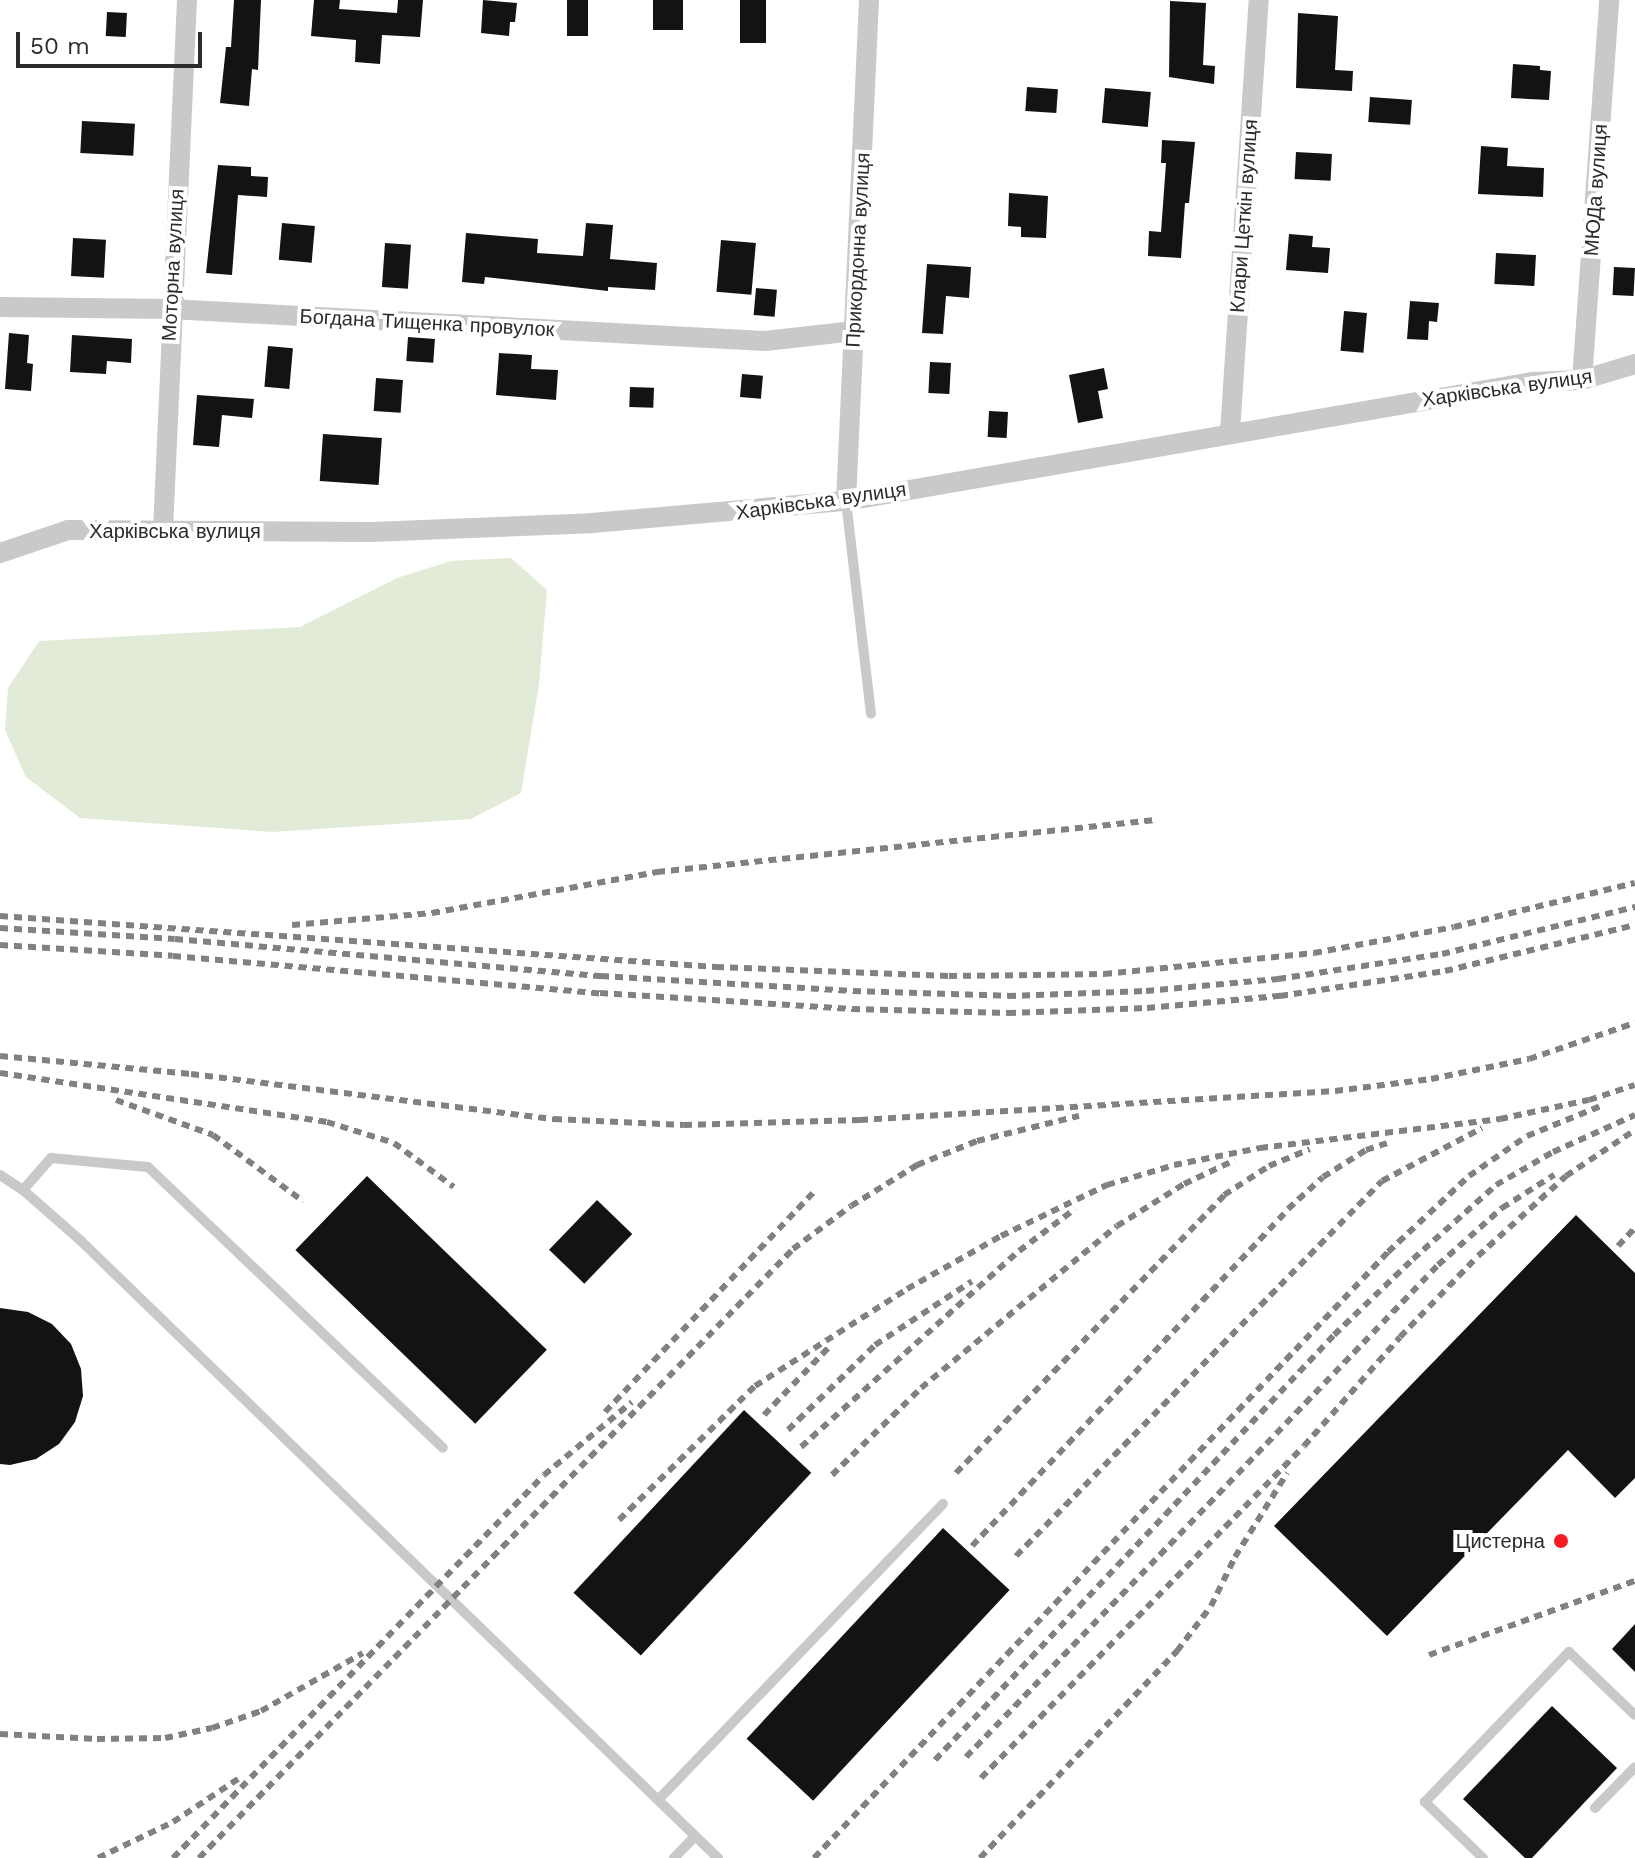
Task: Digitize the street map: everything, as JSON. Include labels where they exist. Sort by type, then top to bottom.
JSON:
[{"type":"street","name":"Моторна вулиця","points":[[163,530],[170,309],[187,0]]},
{"type":"street","name":"Прикордонна вулиця","points":[[846,501],[869,0]]},
{"type":"street","name":"Клари Цеткін вулиця","points":[[1230,432],[1259,0]]},
{"type":"street","name":"МЮДа вулиця","points":[[1582,380],[1609,0]]},
{"type":"street","name":"Богдана Тищенка провулок","points":[[0,307],[170,309],[765,341],[854,331]]},
{"type":"street","name":"Харківська вулиця","points":[[0,553],[68,530],[372,532],[577,524],[846,501],[1532,382],[1582,380],[1635,364]]},
{"type":"lane","points":[[846,501],[871,714]]},
{"type":"lane","points":[[23,1190],[51,1158],[148,1167],[443,1448]]},
{"type":"lane","points":[[0,1175],[23,1190],[81,1241],[718,1858]]},
{"type":"lane","points":[[658,1800],[943,1504]]},
{"type":"lane","points":[[1483,1858],[1425,1802],[1569,1652],[1635,1715]]},
{"type":"lane","points":[[1595,1808],[1635,1767]]},
{"type":"lane","points":[[674,1858],[695,1836]]},
{"type":"green space","points":[[511,558],[547,590],[539,684],[521,793],[471,819],[272,832],[80,818],[26,777],[5,730],[8,688],[39,641],[300,627],[397,578],[451,561]]},
{"type":"building","points":[[234,0],[261,0],[258,70],[252,69],[249,106],[220,103],[226,47],[231,47]]},
{"type":"building","points":[[314,0],[340,0],[339,9],[397,13],[398,0],[423,0],[420,37],[382,35],[380,64],[355,62],[356,40],[311,36]]},
{"type":"building","points":[[483,0],[517,3],[515,22],[510,22],[509,36],[481,33]]},
{"type":"building","points":[[567,0],[588,0],[588,36],[567,36]]},
{"type":"building","points":[[653,0],[683,0],[683,30],[653,30]]},
{"type":"building","points":[[740,0],[766,0],[766,43],[740,43]]},
{"type":"building","points":[[1170,1],[1206,3],[1203,65],[1215,66],[1214,84],[1169,77]]},
{"type":"building","points":[[107,12],[127,13],[126,37],[106,36]]},
{"type":"building","points":[[1298,13],[1338,16],[1335,70],[1353,71],[1352,91],[1296,88]]},
{"type":"building","points":[[1513,64],[1540,66],[1540,70],[1551,71],[1549,100],[1511,98]]},
{"type":"building","points":[[1027,87],[1058,89],[1056,113],[1025,111]]},
{"type":"building","points":[[1105,88],[1151,92],[1148,127],[1102,123]]},
{"type":"building","points":[[1370,97],[1412,100],[1410,125],[1368,122]]},
{"type":"building","points":[[82,121],[135,124],[133,156],[80,153]]},
{"type":"building","points":[[1162,140],[1195,142],[1189,203],[1185,203],[1181,258],[1148,256],[1149,231],[1161,232],[1166,163],[1161,163]]},
{"type":"building","points":[[1481,146],[1508,148],[1507,166],[1544,168],[1543,197],[1478,194]]},
{"type":"building","points":[[1296,152],[1332,154],[1331,181],[1295,179]]},
{"type":"building","points":[[218,165],[251,167],[251,176],[268,177],[267,197],[238,195],[232,275],[206,273]]},
{"type":"building","points":[[1009,193],[1048,196],[1046,238],[1021,237],[1021,227],[1008,226]]},
{"type":"building","points":[[282,223],[315,226],[312,263],[279,260]]},
{"type":"building","points":[[586,223],[613,225],[610,259],[657,263],[655,290],[608,287],[608,291],[485,277],[484,284],[462,282],[466,233],[538,239],[537,253],[583,256]]},
{"type":"building","points":[[1289,234],[1313,236],[1312,247],[1330,248],[1328,273],[1286,270]]},
{"type":"building","points":[[73,238],[106,240],[104,278],[71,276]]},
{"type":"building","points":[[721,240],[756,243],[751,295],[716,292]]},
{"type":"building","points":[[385,243],[411,245],[408,289],[382,287]]},
{"type":"building","points":[[1496,253],[1536,255],[1534,286],[1494,284]]},
{"type":"building","points":[[927,264],[971,267],[969,298],[946,296],[943,334],[922,333]]},
{"type":"building","points":[[1614,267],[1635,268],[1634,296],[1613,295]]},
{"type":"building","points":[[756,288],[777,290],[775,317],[754,315]]},
{"type":"building","points":[[1410,301],[1439,303],[1437,322],[1429,321],[1428,340],[1407,339]]},
{"type":"building","points":[[1344,311],[1367,313],[1363,353],[1341,351]]},
{"type":"building","points":[[9,333],[29,335],[27,363],[33,364],[31,391],[5,389]]},
{"type":"building","points":[[72,335],[132,339],[131,363],[107,361],[106,374],[70,372]]},
{"type":"building","points":[[408,337],[435,339],[433,363],[406,361]]},
{"type":"building","points":[[268,346],[293,348],[289,389],[264,387]]},
{"type":"building","points":[[499,353],[532,355],[531,369],[558,370],[556,400],[496,395]]},
{"type":"building","points":[[930,362],[951,363],[949,394],[928,393]]},
{"type":"building","points":[[1104,368],[1108,389],[1098,391],[1103,418],[1078,423],[1069,375]]},
{"type":"building","points":[[742,374],[763,376],[761,399],[740,397]]},
{"type":"building","points":[[376,378],[403,380],[401,413],[374,411]]},
{"type":"building","points":[[630,387],[654,388],[653,408],[629,407]]},
{"type":"building","points":[[197,395],[254,399],[252,418],[222,415],[219,447],[193,445]]},
{"type":"building","points":[[989,411],[1008,412],[1007,438],[988,437]]},
{"type":"building","points":[[323,434],[382,438],[379,485],[320,481]]},
{"type":"building","points":[[367,1176],[547,1350],[475,1424],[295,1250]]},
{"type":"building","points":[[597,1200],[632,1234],[584,1284],[549,1250]]},
{"type":"building","points":[[1576,1215],[1635,1273],[1635,1478],[1615,1498],[1568,1450],[1387,1636],[1274,1526]]},
{"type":"building","points":[[0,1308],[28,1312],[52,1324],[71,1344],[81,1369],[83,1396],[75,1422],[59,1444],[36,1459],[10,1465],[0,1464]]},
{"type":"building","points":[[744,1410],[811,1473],[641,1656],[574,1593]]},
{"type":"building","points":[[943,1528],[1010,1590],[813,1801],[747,1739]]},
{"type":"building","points":[[1635,1624],[1635,1672],[1612,1649]]},
{"type":"building","points":[[1552,1706],[1617,1768],[1532,1858],[1525,1858],[1463,1799]]},
{"type":"railway","points":[[292,925],[432,913],[657,872],[1155,820]]},
{"type":"railway","points":[[0,916],[716,967],[949,976],[1104,974],[1314,953],[1454,927],[1635,883]]},
{"type":"railway","points":[[0,928],[175,939],[601,976],[853,991],[1008,996],[1146,991],[1278,979],[1442,954],[1635,907]]},
{"type":"railway","points":[[0,945],[173,956],[600,993],[852,1009],[1008,1013],[1147,1008],[1280,996],[1445,971],[1635,925]]},
{"type":"railway","points":[[0,1056],[191,1074],[554,1119],[684,1125],[860,1120],[1335,1091],[1431,1079],[1529,1059],[1635,1023]]},
{"type":"railway","points":[[0,1073],[327,1122],[394,1143],[454,1187]]},
{"type":"railway","points":[[619,1520],[755,1386],[907,1289],[1001,1236],[1107,1185],[1174,1165],[1260,1148],[1500,1119],[1589,1100],[1635,1085]]},
{"type":"railway","points":[[116,1100],[213,1135],[303,1201]]},
{"type":"railway","points":[[814,1858],[1388,1252],[1469,1176],[1527,1136],[1601,1106]]},
{"type":"railway","points":[[935,1760],[1334,1335],[1413,1259],[1496,1185],[1553,1152],[1635,1115]]},
{"type":"railway","points":[[199,1858],[793,1249],[851,1206],[917,1165],[977,1141],[1079,1116]]},
{"type":"railway","points":[[1016,1556],[1382,1181],[1482,1128]]},
{"type":"railway","points":[[981,1778],[1304,1446],[1400,1337],[1478,1256],[1566,1176],[1635,1130]]},
{"type":"railway","points":[[972,1546],[1288,1209],[1323,1177],[1366,1150],[1391,1142]]},
{"type":"railway","points":[[956,1473],[1224,1195],[1269,1166],[1310,1149]]},
{"type":"railway","points":[[832,1475],[921,1388],[1117,1226],[1184,1184],[1235,1160]]},
{"type":"railway","points":[[966,1757],[1438,1265],[1502,1208],[1554,1175]]},
{"type":"railway","points":[[605,1412],[814,1192]]},
{"type":"railway","points":[[801,1447],[1019,1251],[1075,1209]]},
{"type":"railway","points":[[1618,1246],[1635,1228]]},
{"type":"railway","points":[[788,1430],[875,1345],[972,1281]]},
{"type":"railway","points":[[764,1415],[830,1346]]},
{"type":"railway","points":[[173,1858],[544,1475],[632,1402]]},
{"type":"railway","points":[[980,1858],[1177,1651],[1211,1606],[1235,1557],[1287,1473]]},
{"type":"railway","points":[[1429,1655],[1635,1581]]},
{"type":"railway","points":[[0,1734],[97,1739],[165,1738],[212,1728],[261,1711],[363,1653]]},
{"type":"railway","points":[[98,1858],[173,1822],[241,1777]]},
{"type":"place","name":"Цистерна","points":[[1561,1541]]}]
